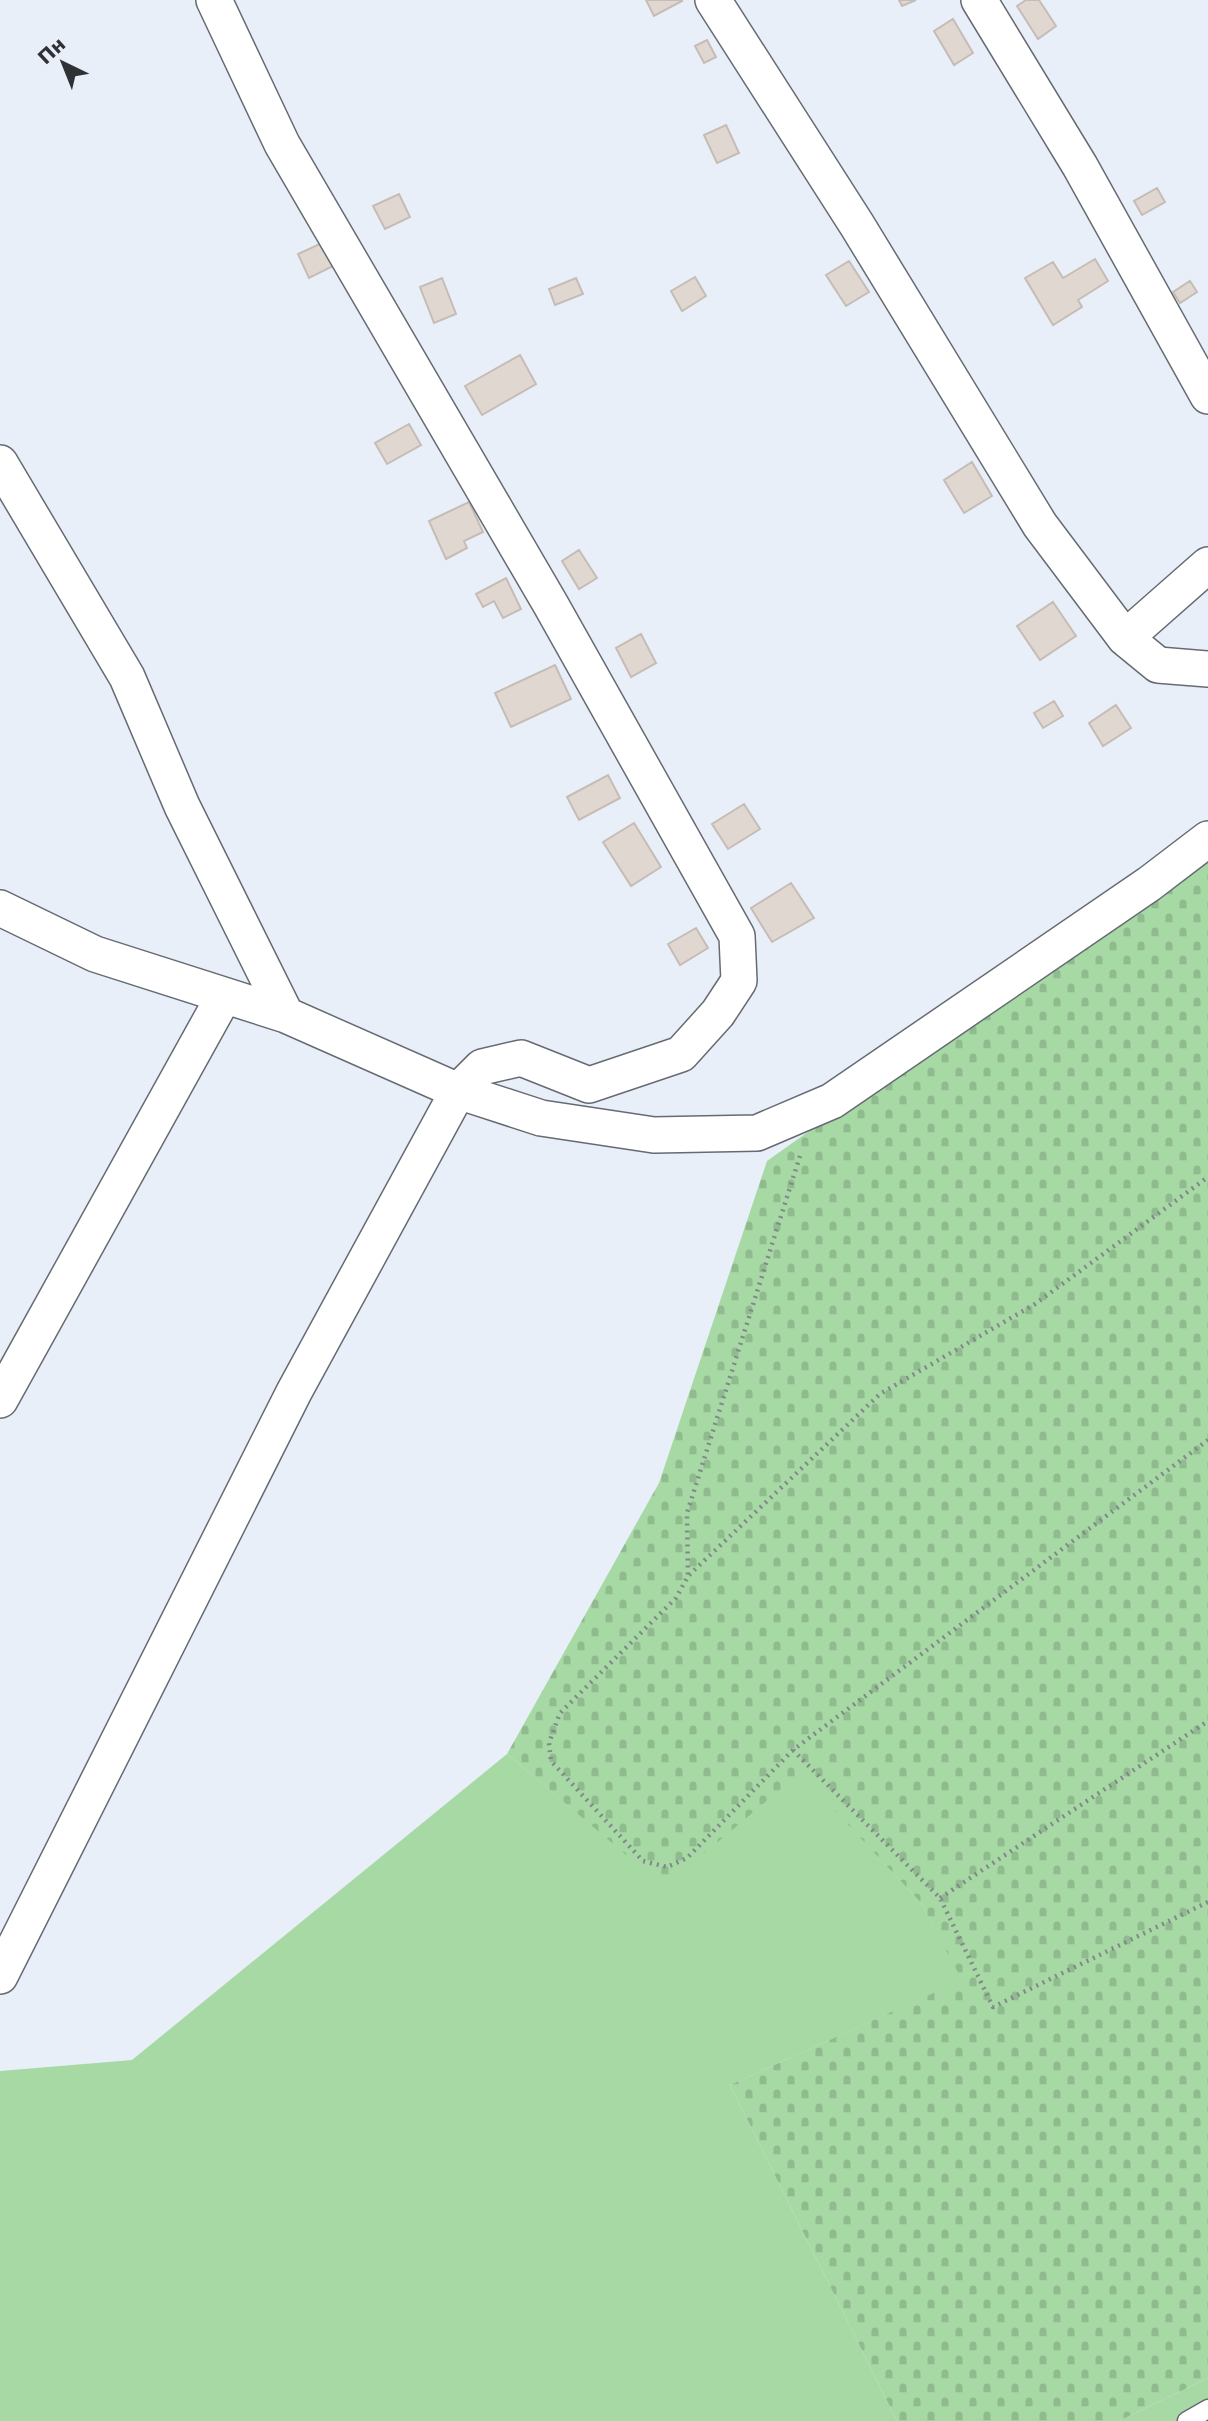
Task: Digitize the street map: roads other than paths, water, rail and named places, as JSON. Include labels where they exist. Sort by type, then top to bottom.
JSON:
[{"type":"street","points":[[0,1976],[294,1392],[457,1091],[482,1067],[521,1058],[589,1085],[681,1054],[718,1013],[739,981],[737,936],[538,582],[282,144],[214,0]]},
{"type":"street","points":[[713,0],[858,225],[1040,525],[1125,638],[1158,665],[1208,668]]},
{"type":"street","points":[[979,0],[1080,166],[1208,396]]},
{"type":"street","points":[[0,463],[127,677],[183,806],[286,1015]]},
{"type":"street","points":[[1125,638],[1208,565]]},
{"type":"street","points":[[0,908],[95,954],[286,1015],[457,1091],[541,1118],[654,1135],[757,1133],[832,1101],[1149,884],[1208,839]]},
{"type":"street","points":[[0,1399],[224,996]]},
{"type":"lane","points":[[1187,2421],[1208,2409]]}]
